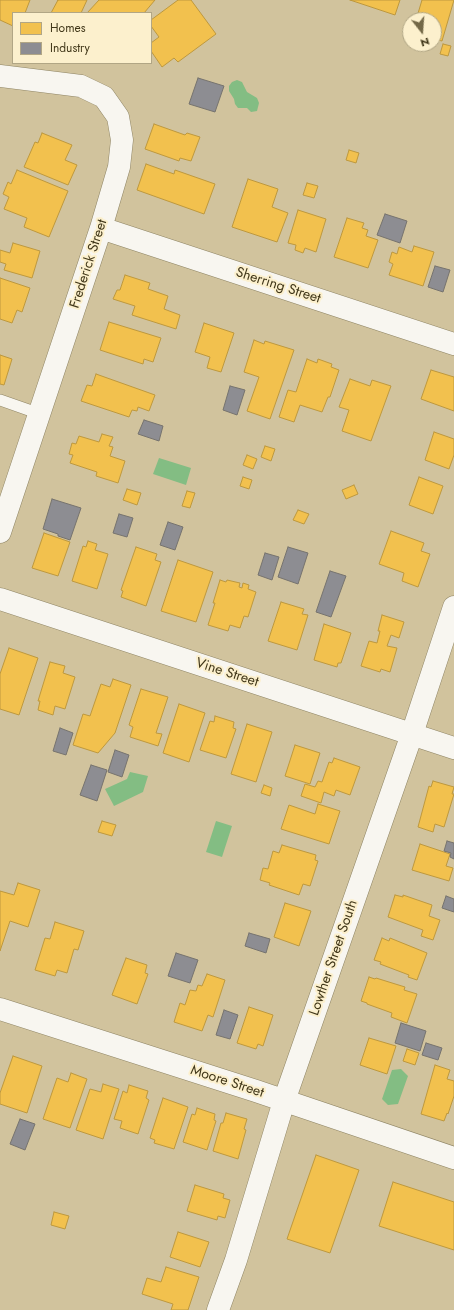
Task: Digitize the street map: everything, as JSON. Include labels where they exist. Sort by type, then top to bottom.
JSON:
[{"type":"street","name":"Frederick Street","points":[[0,76],[81,86],[104,97],[118,117],[122,140],[118,166],[101,228],[0,532]]},
{"type":"street","name":"Sherring Street","points":[[101,228],[454,344]]},
{"type":"street","name":"Vine Street","points":[[0,599],[454,748]]},
{"type":"street","name":"Lowther Street South","points":[[218,1310],[236,1260],[284,1101],[412,734],[454,607]]},
{"type":"street","name":"Moore Street","points":[[0,1009],[454,1158]]},
{"type":"lane","points":[[0,400],[40,414]]},
{"type":"shaded area","points":[[237,80],[242,82],[247,92],[257,98],[259,103],[257,111],[251,112],[247,108],[238,108],[235,104],[229,91],[229,86],[232,82]]},
{"type":"shaded area","points":[[159,458],[191,468],[186,485],[153,474]]},
{"type":"shaded area","points":[[130,772],[148,776],[143,792],[114,806],[105,789],[127,779]]},
{"type":"shaded area","points":[[216,821],[232,826],[222,857],[206,852]]},
{"type":"shaded area","points":[[401,1069],[408,1076],[398,1104],[388,1105],[382,1099],[392,1070]]},
{"type":"building: Homes","points":[[0,0],[30,0],[25,12],[12,12],[12,26],[0,20]]},
{"type":"building: Homes","points":[[58,0],[87,0],[81,12],[52,12]]},
{"type":"building: Homes","points":[[99,0],[155,0],[145,12],[88,12]]},
{"type":"building: Homes","points":[[178,0],[191,0],[216,34],[178,62],[174,58],[162,67],[152,52],[152,42],[159,37],[152,27],[152,19]]},
{"type":"building: Homes","points":[[350,0],[400,0],[395,15]]},
{"type":"building: Homes","points":[[422,0],[454,0],[442,41],[442,12],[418,12]]},
{"type":"building: Homes","points":[[443,44],[451,46],[448,56],[440,54],[442,52]]},
{"type":"building: Homes","points":[[154,124],[185,135],[187,133],[200,137],[191,161],[180,158],[179,161],[145,149]]},
{"type":"building: Homes","points":[[42,133],[72,145],[65,160],[77,165],[68,185],[24,167],[35,142],[38,143]]},
{"type":"building: Homes","points":[[349,150],[359,153],[356,163],[346,160]]},
{"type":"building: Homes","points":[[146,164],[174,174],[175,170],[215,184],[204,214],[137,190]]},
{"type":"building: Homes","points":[[17,170],[68,191],[49,237],[24,227],[27,218],[4,209],[9,197],[3,194],[8,182],[11,184]]},
{"type":"building: Homes","points":[[248,179],[278,189],[272,207],[288,213],[277,242],[232,227]]},
{"type":"building: Homes","points":[[307,183],[318,186],[314,198],[303,195]]},
{"type":"building: Homes","points":[[298,210],[326,219],[316,252],[305,248],[303,253],[295,250],[296,245],[288,243]]},
{"type":"building: Homes","points":[[347,218],[364,223],[362,228],[368,230],[366,236],[378,240],[368,268],[334,257]]},
{"type":"building: Homes","points":[[13,243],[40,251],[32,278],[4,270],[6,264],[0,262],[0,250],[10,253]]},
{"type":"building: Homes","points":[[414,246],[434,252],[423,286],[389,275],[393,264],[389,262],[392,252],[397,254],[399,247],[412,252]]},
{"type":"building: Homes","points":[[125,275],[150,283],[148,289],[168,296],[164,309],[180,315],[176,329],[132,315],[135,306],[113,299],[117,290],[120,290]]},
{"type":"building: Homes","points":[[0,278],[30,288],[22,312],[17,310],[12,323],[0,319]]},
{"type":"building: Homes","points":[[109,322],[161,338],[153,362],[144,359],[143,364],[100,350]]},
{"type":"building: Homes","points":[[204,323],[234,333],[221,372],[207,368],[210,357],[195,352]]},
{"type":"building: Homes","points":[[254,340],[264,344],[265,341],[294,350],[270,419],[247,411],[259,377],[244,372]]},
{"type":"building: Homes","points":[[0,355],[12,359],[4,385],[0,384]]},
{"type":"building: Homes","points":[[307,359],[317,363],[318,359],[332,364],[331,367],[339,370],[330,397],[328,397],[322,412],[300,405],[294,422],[279,417],[288,390],[296,392]]},
{"type":"building: Homes","points":[[431,370],[454,377],[454,411],[421,399]]},
{"type":"building: Homes","points":[[96,374],[155,395],[149,411],[138,407],[137,411],[132,410],[129,417],[81,401],[87,385],[92,386]]},
{"type":"building: Homes","points":[[350,379],[370,386],[372,380],[391,386],[371,441],[342,431],[349,410],[339,407]]},
{"type":"building: Homes","points":[[434,432],[454,439],[454,455],[449,469],[425,460]]},
{"type":"building: Homes","points":[[102,434],[113,437],[109,446],[113,447],[110,456],[125,461],[118,483],[96,476],[97,472],[70,463],[73,455],[69,454],[72,443],[76,444],[79,436],[99,442]]},
{"type":"building: Homes","points":[[265,446],[275,449],[271,461],[261,457]]},
{"type":"building: Homes","points":[[247,455],[257,459],[253,469],[243,465]]},
{"type":"building: Homes","points":[[243,477],[252,480],[249,489],[240,486]]},
{"type":"building: Homes","points":[[419,477],[443,486],[433,514],[409,505]]},
{"type":"building: Homes","points":[[354,485],[358,494],[346,499],[342,490]]},
{"type":"building: Homes","points":[[127,489],[141,493],[137,505],[123,500]]},
{"type":"building: Homes","points":[[187,491],[195,493],[190,508],[182,506]]},
{"type":"building: Homes","points":[[298,510],[309,514],[304,524],[293,520]]},
{"type":"building: Homes","points":[[391,531],[424,543],[421,551],[430,554],[418,587],[402,581],[404,573],[379,564]]},
{"type":"building: Homes","points":[[44,533],[70,542],[58,576],[32,568]]},
{"type":"building: Homes","points":[[88,541],[97,544],[95,550],[108,554],[97,589],[72,581],[83,546],[86,547]]},
{"type":"building: Homes","points":[[136,547],[157,554],[155,560],[161,562],[146,606],[121,597],[123,591],[121,590]]},
{"type":"building: Homes","points":[[178,560],[213,572],[196,622],[161,611]]},
{"type":"building: Homes","points":[[220,580],[240,583],[239,587],[242,588],[243,583],[249,585],[248,589],[256,592],[248,617],[244,616],[240,628],[230,625],[228,631],[208,625]]},
{"type":"building: Homes","points":[[281,602],[304,609],[302,614],[308,615],[297,650],[268,641]]},
{"type":"building: Homes","points":[[382,615],[404,622],[399,638],[391,635],[387,646],[397,648],[390,672],[381,669],[380,672],[361,666],[369,641],[377,643]]},
{"type":"building: Homes","points":[[324,624],[351,633],[341,663],[338,663],[337,667],[314,660]]},
{"type":"building: Homes","points":[[9,648],[38,658],[19,715],[0,709],[0,674]]},
{"type":"building: Homes","points":[[50,662],[65,666],[63,673],[75,677],[65,709],[55,706],[53,715],[38,710],[40,701],[38,701]]},
{"type":"building: Homes","points":[[113,679],[131,685],[115,733],[98,753],[73,745],[83,714],[90,716],[101,684],[110,687]]},
{"type":"building: Homes","points":[[141,689],[168,697],[156,733],[162,734],[158,746],[130,737],[133,727],[129,725]]},
{"type":"building: Homes","points":[[179,704],[205,713],[189,762],[163,753]]},
{"type":"building: Homes","points":[[215,716],[234,722],[233,728],[236,729],[226,758],[200,750],[210,721],[214,722]]},
{"type":"building: Homes","points":[[247,724],[272,732],[256,782],[231,774]]},
{"type":"building: Homes","points":[[295,745],[320,753],[310,784],[285,776]]},
{"type":"building: Homes","points":[[334,758],[360,767],[350,795],[336,790],[334,796],[324,792],[321,803],[301,796],[305,784],[315,787],[318,781],[322,782],[329,762],[332,763]]},
{"type":"building: Homes","points":[[433,781],[454,787],[452,794],[454,794],[444,827],[435,824],[433,832],[418,827],[429,786],[431,787]]},
{"type":"building: Homes","points":[[264,785],[272,788],[270,796],[261,793]]},
{"type":"building: Homes","points":[[318,804],[340,811],[329,844],[281,829],[289,805],[315,814]]},
{"type":"building: Homes","points":[[102,821],[116,825],[112,836],[98,832]]},
{"type":"building: Homes","points":[[420,844],[450,854],[446,866],[453,868],[449,881],[412,870]]},
{"type":"building: Homes","points":[[282,845],[316,855],[315,860],[318,861],[310,886],[303,884],[299,895],[269,885],[270,883],[260,880],[263,868],[268,869],[273,851],[279,853]]},
{"type":"building: Homes","points":[[18,883],[40,890],[28,927],[10,921],[0,951],[0,891],[14,895]]},
{"type":"building: Homes","points":[[395,895],[403,897],[403,895],[432,905],[429,916],[440,920],[433,940],[421,936],[423,930],[388,917]]},
{"type":"building: Homes","points":[[285,903],[311,911],[299,946],[274,937]]},
{"type":"building: Homes","points":[[55,922],[84,931],[78,950],[74,949],[67,973],[57,970],[55,976],[35,970],[45,938],[50,939]]},
{"type":"building: Homes","points":[[382,938],[389,941],[390,938],[427,953],[417,980],[374,960]]},
{"type":"building: Homes","points":[[126,958],[147,965],[145,973],[148,974],[137,1004],[112,995]]},
{"type":"building: Homes","points":[[207,974],[225,980],[213,1017],[208,1015],[202,1031],[174,1022],[180,1003],[185,1005],[190,990],[196,991],[198,985],[202,986]]},
{"type":"building: Homes","points":[[369,977],[405,987],[404,990],[417,994],[407,1023],[391,1017],[392,1013],[361,1001]]},
{"type":"building: Homes","points":[[249,1007],[273,1015],[263,1046],[258,1044],[256,1049],[237,1043]]},
{"type":"building: Homes","points":[[369,1038],[396,1046],[387,1074],[360,1065]]},
{"type":"building: Homes","points":[[407,1049],[419,1053],[415,1065],[403,1061]]},
{"type":"building: Homes","points":[[13,1056],[42,1066],[27,1113],[0,1104],[0,1093]]},
{"type":"building: Homes","points":[[435,1065],[450,1070],[447,1079],[454,1081],[454,1096],[444,1121],[421,1114]]},
{"type":"building: Homes","points":[[71,1073],[87,1079],[70,1128],[43,1119],[57,1078],[68,1082]]},
{"type":"building: Homes","points":[[103,1084],[119,1089],[103,1139],[76,1130],[90,1089],[101,1092]]},
{"type":"building: Homes","points":[[129,1085],[148,1091],[146,1098],[149,1100],[138,1134],[120,1128],[122,1121],[114,1119],[123,1091],[127,1093]]},
{"type":"building: Homes","points":[[163,1098],[188,1107],[174,1149],[154,1143],[155,1140],[150,1138]]},
{"type":"building: Homes","points":[[197,1108],[215,1114],[214,1120],[216,1121],[207,1150],[183,1142],[192,1114],[195,1115]]},
{"type":"building: Homes","points":[[226,1113],[247,1119],[244,1129],[246,1130],[238,1159],[213,1151],[221,1123],[223,1123]]},
{"type":"building: Homes","points":[[316,1155],[359,1170],[330,1253],[287,1239]]},
{"type":"building: Homes","points":[[393,1182],[454,1202],[454,1250],[379,1226]]},
{"type":"building: Homes","points":[[195,1185],[224,1194],[223,1198],[230,1200],[225,1218],[218,1216],[217,1220],[187,1211]]},
{"type":"building: Homes","points":[[54,1212],[69,1216],[65,1229],[51,1225]]},
{"type":"building: Homes","points":[[178,1232],[209,1242],[200,1267],[170,1257]]},
{"type":"building: Homes","points":[[166,1267],[199,1277],[188,1310],[171,1310],[173,1304],[142,1294],[147,1278],[161,1282]]},
{"type":"building: Industry","points":[[198,78],[224,86],[215,112],[189,104]]},
{"type":"building: Industry","points":[[385,214],[407,221],[400,243],[377,235]]},
{"type":"building: Industry","points":[[435,266],[450,270],[443,292],[428,287]]},
{"type":"building: Industry","points":[[230,386],[245,390],[237,415],[223,410]]},
{"type":"building: Industry","points":[[144,420],[163,426],[159,441],[138,434]]},
{"type":"building: Industry","points":[[52,499],[81,508],[70,540],[43,529]]},
{"type":"building: Industry","points":[[119,514],[133,518],[127,537],[113,533]]},
{"type":"building: Industry","points":[[168,522],[183,527],[175,550],[160,545]]},
{"type":"building: Industry","points":[[288,547],[308,553],[298,584],[278,577]]},
{"type":"building: Industry","points":[[265,553],[279,557],[272,580],[258,575]]},
{"type":"building: Industry","points":[[330,571],[346,576],[331,617],[316,612]]},
{"type":"building: Industry","points":[[60,728],[73,733],[66,755],[53,751]]},
{"type":"building: Industry","points":[[115,750],[129,755],[122,777],[108,772]]},
{"type":"building: Industry","points":[[91,765],[107,770],[97,801],[80,795]]},
{"type":"building: Industry","points":[[447,841],[454,843],[454,859],[450,857],[451,853],[444,851]]},
{"type":"building: Industry","points":[[446,896],[454,899],[454,912],[442,908]]},
{"type":"building: Industry","points":[[249,933],[270,939],[266,953],[245,946]]},
{"type":"building: Industry","points":[[176,953],[198,960],[190,983],[168,976]]},
{"type":"building: Industry","points":[[224,1010],[238,1015],[230,1039],[216,1035]]},
{"type":"building: Industry","points":[[401,1023],[426,1031],[420,1051],[395,1043]]},
{"type":"building: Industry","points":[[426,1043],[442,1048],[438,1060],[422,1055]]},
{"type":"building: Industry","points":[[20,1119],[35,1124],[25,1150],[10,1144]]}]
